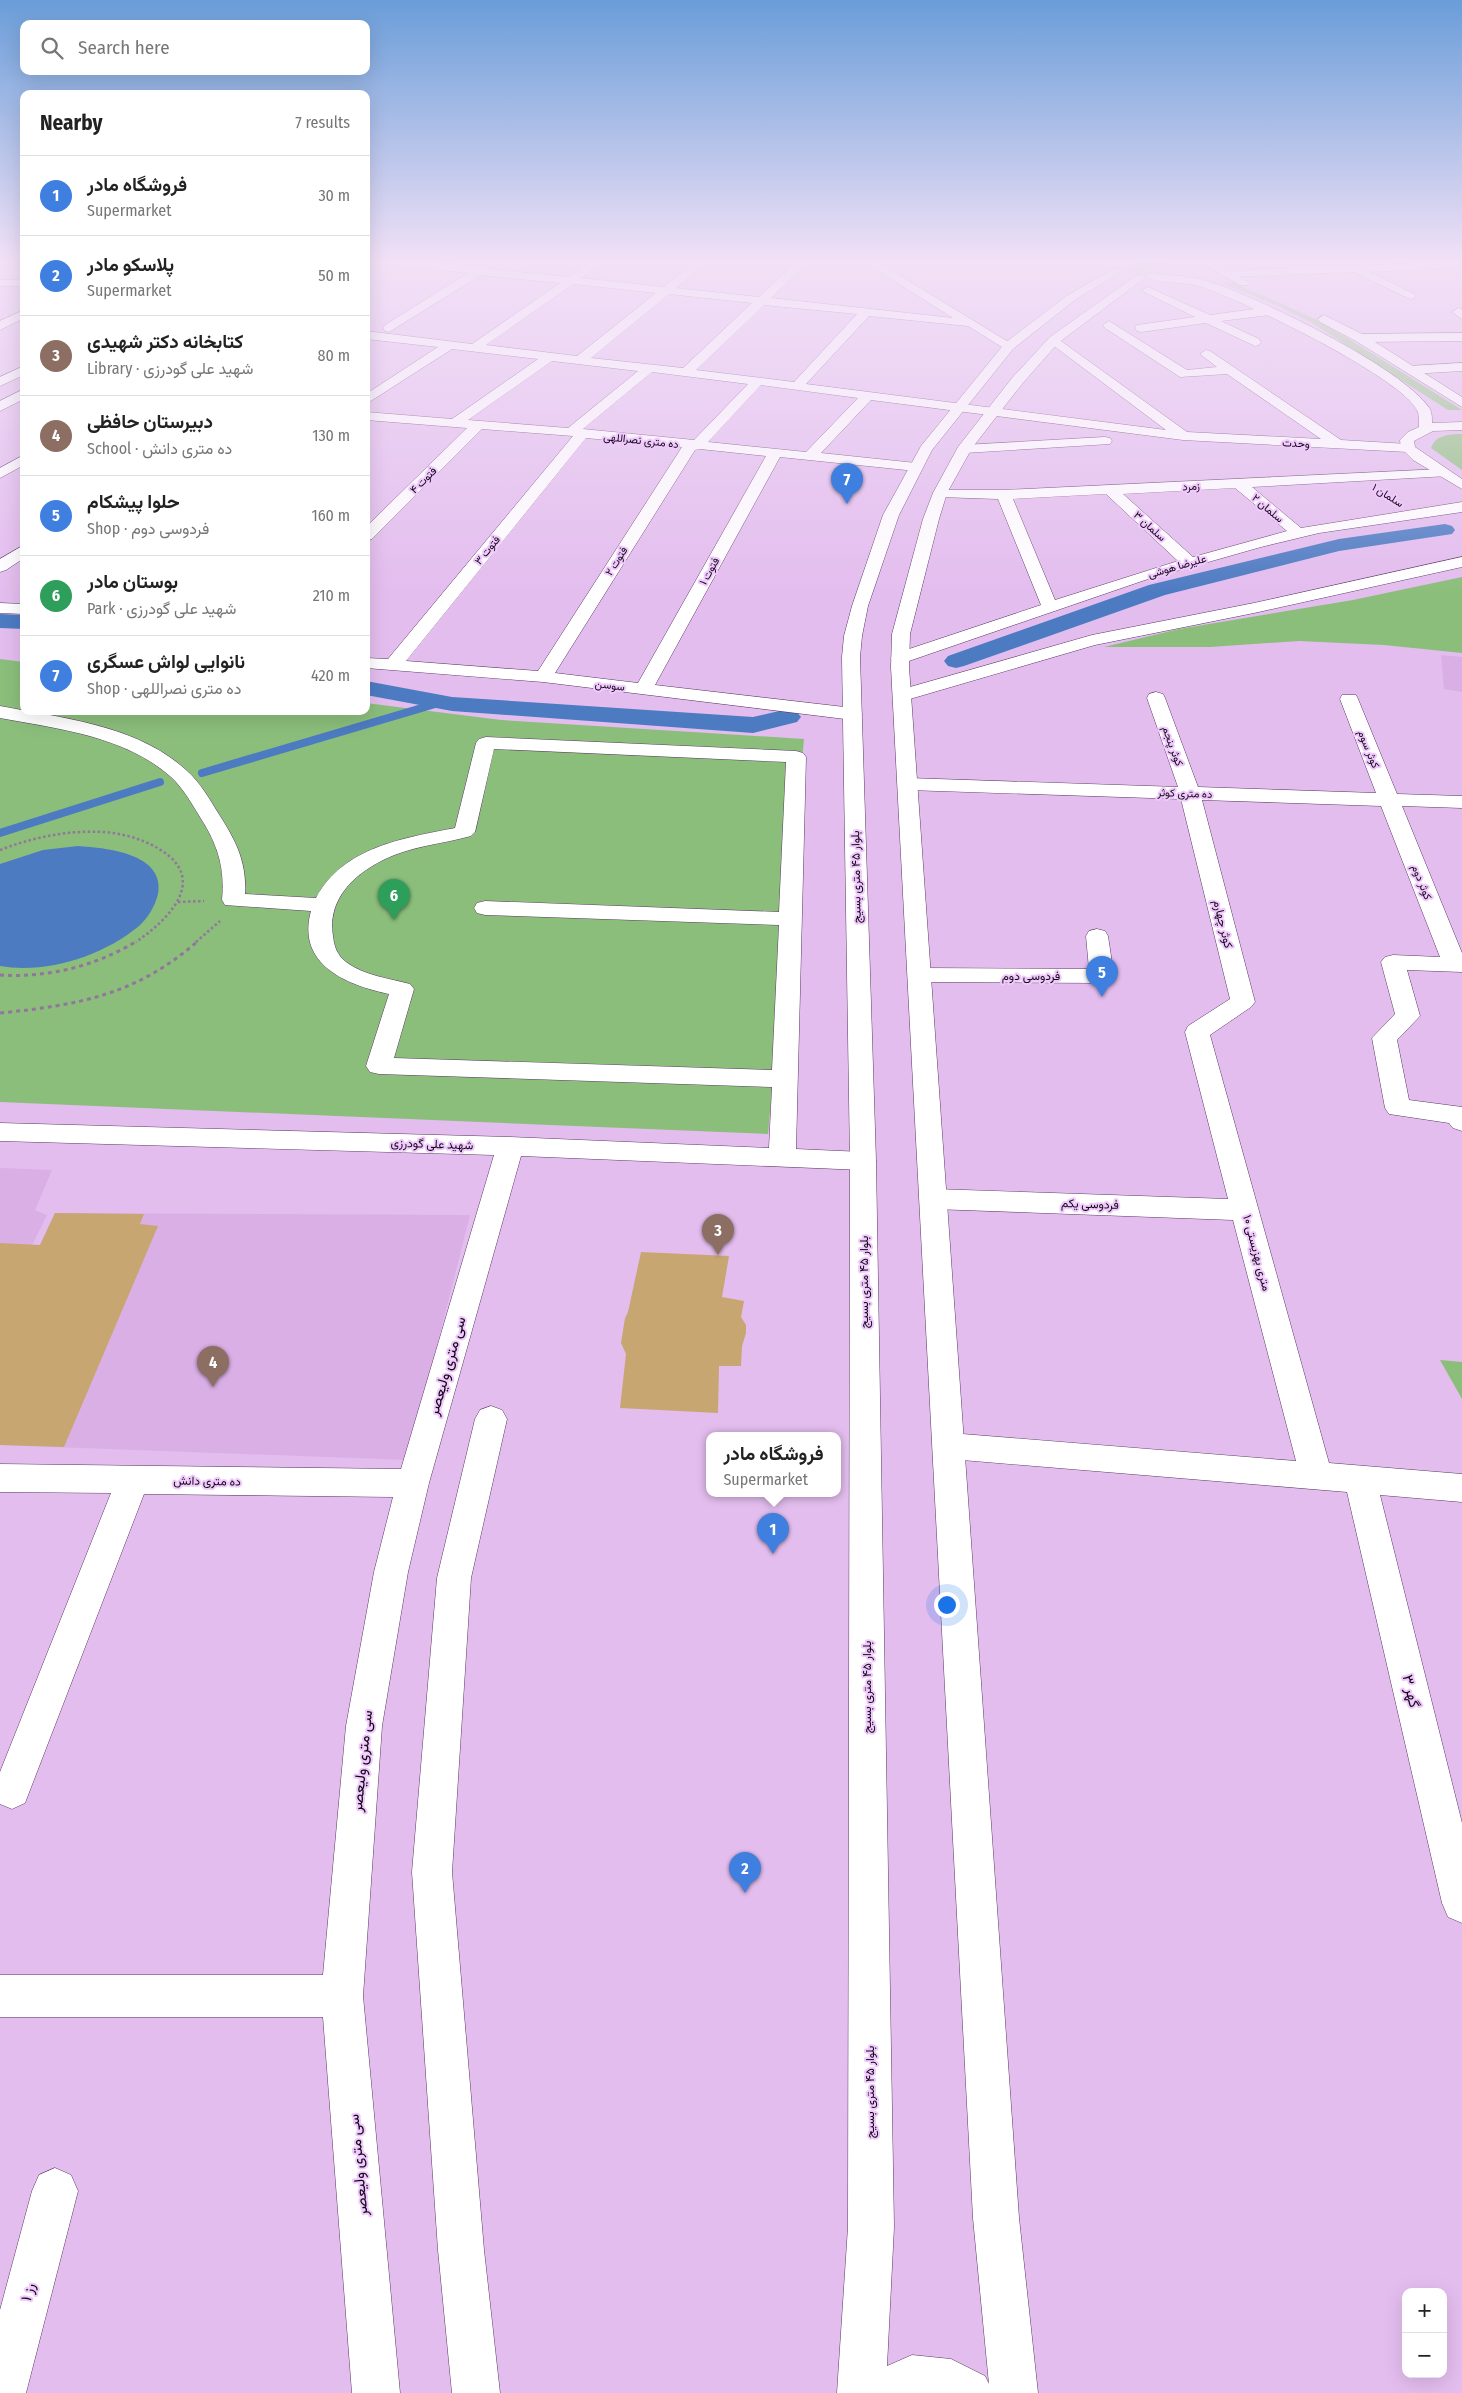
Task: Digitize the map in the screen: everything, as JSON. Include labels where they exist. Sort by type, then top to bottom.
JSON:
[{"type":"street","points":[[370,397],[411,370]]},
{"type":"street","points":[[454,416],[469,413],[531,370]]},
{"type":"street","name":"فتوت ۳","points":[[392,666],[577,433],[647,370]]},
{"type":"street","points":[[664,370],[959,408]]},
{"type":"street","points":[[797,386],[812,370]]},
{"type":"street","name":"بلوار ۴۵ متری بسیج","points":[[861,2393],[871,2228],[863,1160],[851,657],[853,636],[860,606],[891,515],[926,449],[990,370]]},
{"type":"street","points":[[1014,2393],[996,2218],[950,1446],[900,658],[902,634],[935,506],[964,449],[992,412],[1028,370]]},
{"type":"street","points":[[1094,370],[1183,436]]},
{"type":"street","points":[[1179,370],[1186,374],[1230,370],[1339,445]]},
{"type":"street","points":[[1372,370],[1412,396],[1425,412],[1426,429]]},
{"type":"street","points":[[1410,370],[1418,370]]},
{"type":"street","points":[[1410,370],[1462,403]]},
{"type":"street","points":[[0,382],[20,372]]},
{"type":"street","name":"فتوت ۲","points":[[543,677],[693,446],[758,381]]},
{"type":"street","points":[[0,388],[20,391]]},
{"type":"street","points":[[0,407],[20,394]]},
{"type":"street","points":[[809,457],[867,396]]},
{"type":"street","points":[[370,405],[388,404]]},
{"type":"street","name":"وحدت","points":[[959,408],[1183,436],[1408,448]]},
{"type":"street","name":"ده متری نصراللهی","points":[[370,416],[454,416],[479,424],[916,467]]},
{"type":"street","name":"فتوت ۴","points":[[370,532],[479,424]]},
{"type":"street","points":[[1462,426],[1426,429],[1415,433],[1407,440],[1408,448],[1418,457],[1462,485]]},
{"type":"street","name":"وحدت","points":[[964,449],[1183,436]]},
{"type":"street","name":"فتوت ۱","points":[[644,689],[775,453]]},
{"type":"street","points":[[0,474],[20,462]]},
{"type":"street","name":"زمرد","points":[[891,515],[1004,495],[1443,473]]},
{"type":"street","name":"سلمان ۱","points":[[1359,477],[1384,493]]},
{"type":"street","name":"سلمان ۲","points":[[1238,483],[1298,533]]},
{"type":"street","name":"سلمان ۳","points":[[1110,490],[1190,562]]},
{"type":"street","points":[[1004,495],[1050,607]]},
{"type":"street","name":"سلمان ۱","points":[[1401,503],[1418,514]]},
{"type":"street","name":"علیرضا هوشی","points":[[900,658],[1139,576],[1298,533],[1319,528],[1462,508]]},
{"type":"street","points":[[0,567],[20,553]]},
{"type":"street","points":[[902,696],[1022,659],[1092,640],[1155,626],[1254,608],[1462,562]]},
{"type":"street","points":[[0,608],[20,609]]},
{"type":"street","name":"سوسن","points":[[370,663],[543,677],[852,714]]},
{"type":"street","name":"کوثر پنجم","points":[[1156,698],[1190,793]]},
{"type":"street","name":"کوثر سوم","points":[[1350,699],[1390,800]]},
{"type":"street","points":[[0,712],[74,726],[113,738],[150,754],[178,773],[205,808],[227,842],[236,878],[233,900],[323,905]]},
{"type":"street","points":[[782,1156],[786,1079],[796,757],[486,743],[464,832],[399,846],[366,861],[330,891],[323,905],[318,927],[324,950],[337,967],[360,978],[402,988],[379,1066],[786,1079]]},
{"type":"street","name":"ده متری کوثر","points":[[908,784],[1462,802]]},
{"type":"street","name":"کوثر چهارم","points":[[1190,793],[1242,1002],[1197,1032]]},
{"type":"street","name":"کوثر دوم","points":[[1390,800],[1459,965]]},
{"type":"street","points":[[485,908],[791,919]]},
{"type":"street","name":"فردوسی دوم","points":[[920,975],[1102,976],[1097,936]]},
{"type":"street","points":[[1459,965],[1394,962],[1408,1016],[1384,1038],[1398,1108],[1460,1115],[1462,1122]]},
{"type":"street","name":"۱۰ متری بهزیستی","points":[[1197,1032],[1316,1475]]},
{"type":"street","name":"شهید علی گودرزی","points":[[0,1132],[510,1146],[863,1160]]},
{"type":"street","name":"سی متری ولیعصر","points":[[376,2393],[342,1996],[364,1726],[391,1572],[413,1483],[510,1146]]},
{"type":"street","name":"فردوسی یکم","points":[[934,1199],[1245,1210]]},
{"type":"street","points":[[476,2393],[461,2250],[432,1872],[454,1578],[492,1419]]},
{"type":"street","points":[[950,1446],[1462,1488]]},
{"type":"street","name":"ده متری دانش","points":[[0,1478],[413,1483]]},
{"type":"street","name":"گهر ۳","points":[[1360,1479],[1462,1903]]},
{"type":"street","points":[[12,1790],[133,1480]]},
{"type":"street","points":[[0,1996],[342,1996]]},
{"type":"street","name":"رز ۱","points":[[2,2393],[55,2191]]},
{"type":"street","points":[[887,2393],[912,2379],[951,2382],[968,2393]]},
{"type":"path","points":[[0,850],[47,836],[88,832],[126,835],[155,844],[175,860],[183,879],[178,902],[160,925],[130,946],[92,963],[48,974],[0,975]]},
{"type":"path","points":[[0,1013],[35,1010],[99,997],[147,976],[193,946],[224,917],[233,900]]},
{"type":"shaded area","points":[[1441,655],[1462,657],[1462,692],[1444,689]]},
{"type":"shaded area","points":[[0,1168],[52,1170],[35,1210],[47,1215],[0,1310]]},
{"type":"shaded area","points":[[55,1213],[470,1215],[408,1460],[0,1445],[0,1329]]},
{"type":"green space","points":[[1385,370],[1398,370],[1462,410],[1448,410]]},
{"type":"green space","points":[[1462,434],[1462,470],[1431,448],[1439,438]]},
{"type":"green space","points":[[1462,577],[1462,653],[1384,645],[1299,641],[1210,647],[1104,647],[1179,629],[1353,600]]},
{"type":"green space","points":[[0,659],[20,662],[20,715],[370,715],[370,704],[501,720],[804,739],[768,1134],[0,1102]]},
{"type":"green space","points":[[1440,1360],[1462,1362],[1462,1399]]},
{"type":"water","points":[[78,846],[117,851],[131,855],[143,861],[152,869],[158,880],[158,894],[148,916],[125,937],[92,954],[55,965],[18,968],[0,966],[0,864],[43,850]]},
{"type":"building","points":[[55,1213],[144,1214],[140,1224],[158,1226],[64,1447],[0,1445],[0,1243],[40,1245]]},
{"type":"building","points":[[641,1252],[729,1256],[722,1297],[744,1301],[741,1317],[746,1325],[746,1333],[742,1346],[741,1366],[719,1366],[718,1413],[620,1408],[626,1354],[621,1343]]},
{"type":"waterway","points":[[956,661],[1157,590],[1339,545],[1445,530]]},
{"type":"waterway","points":[[0,621],[20,622]]},
{"type":"waterway","points":[[370,689],[452,704],[753,725],[788,717]]},
{"type":"waterway","points":[[202,773],[442,702]]},
{"type":"waterway","points":[[0,833],[160,782]]},
{"type":"place","name":"نانوایی لواش عسگری","points":[[847,504]]},
{"type":"place","name":"بوستان مادر","points":[[394,920]]},
{"type":"place","name":"حلوا پیشکام","points":[[1102,997]]},
{"type":"place","name":"کتابخانه دکتر شهیدی","points":[[718,1255]]},
{"type":"place","name":"دبیرستان حافظی","points":[[213,1387]]},
{"type":"place","name":"فروشگاه مادر","points":[[773,1554]]},
{"type":"place","name":"پلاسکو مادر","points":[[745,1893]]}]
